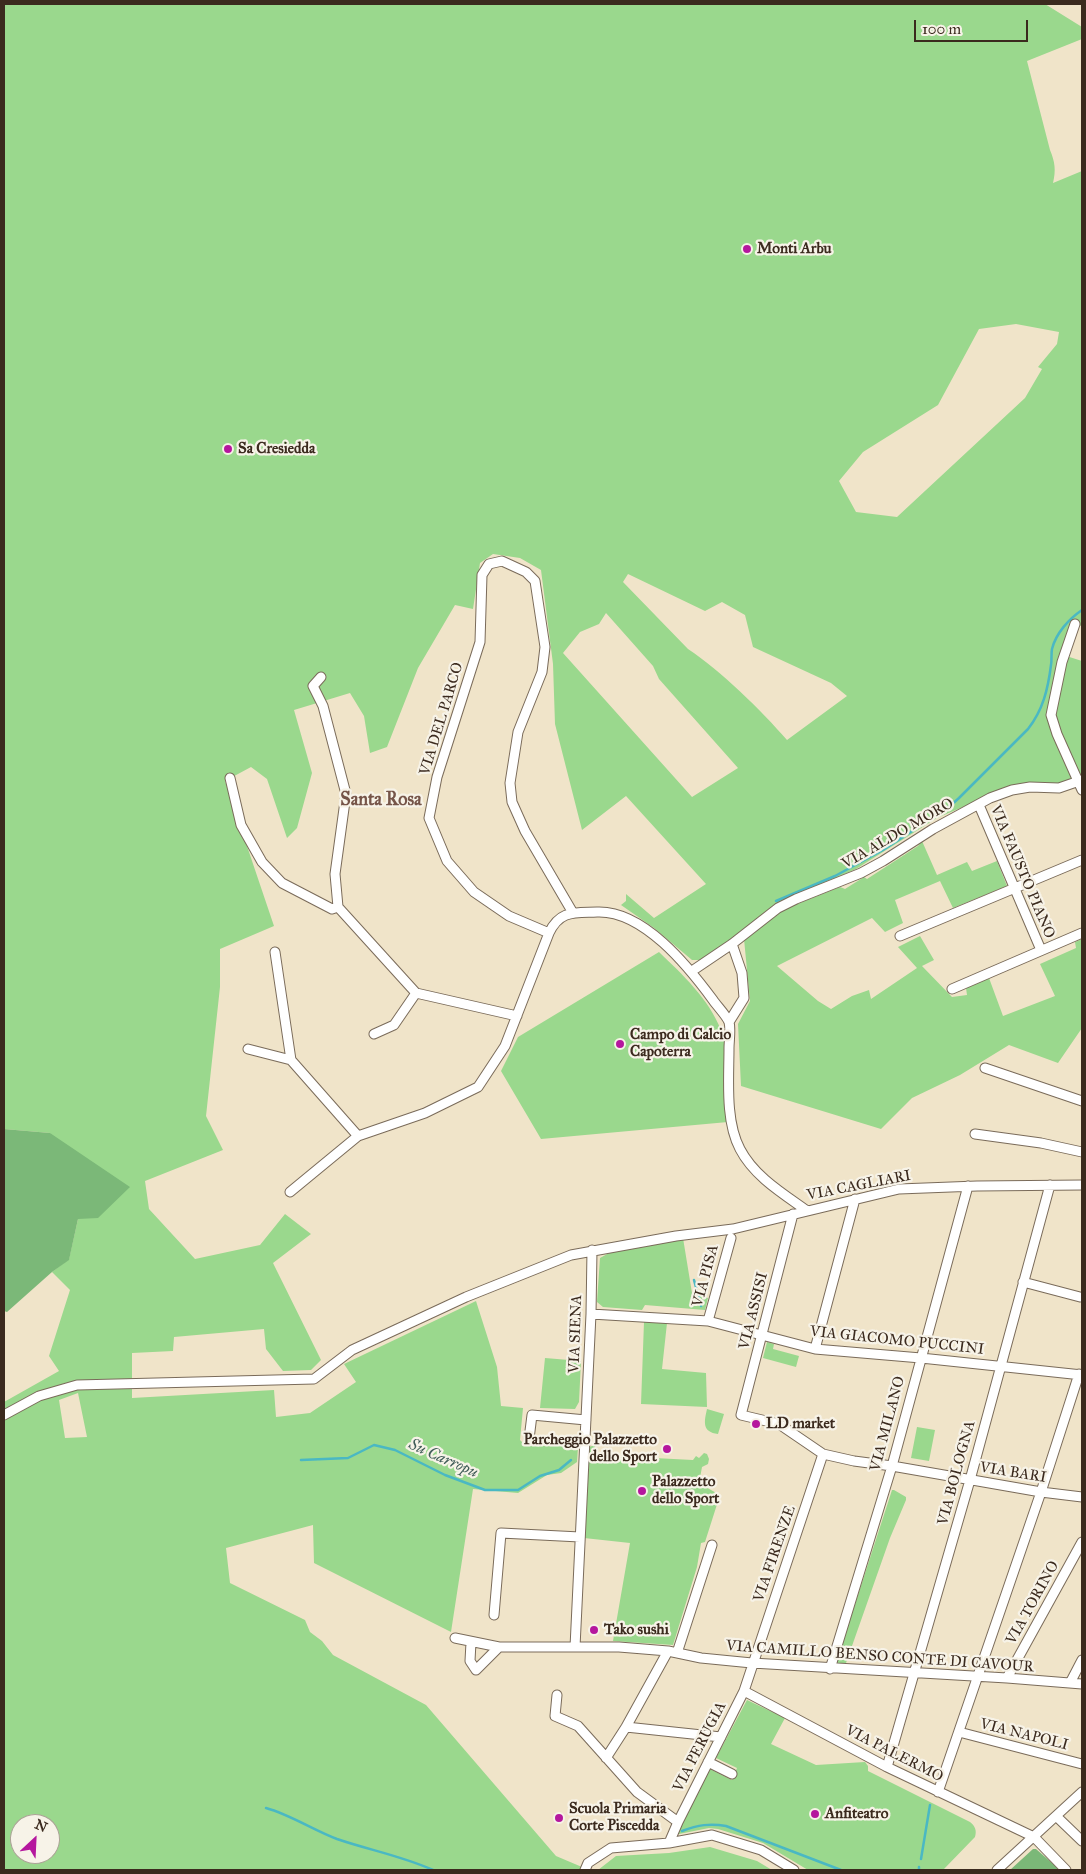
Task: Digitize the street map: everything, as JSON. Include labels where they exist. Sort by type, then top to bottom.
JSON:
[{"type":"street","name":"VIA DEL PARCO","points":[[549,933],[509,916],[474,892],[447,861],[429,818],[437,777],[480,642],[482,575],[489,564],[493,562],[502,561],[526,572],[535,581],[545,647],[542,672],[518,732],[510,783],[512,802],[525,831],[573,913]]},
{"type":"street","points":[[1075,624],[1062,662],[1051,715],[1057,734],[1081,784]]},
{"type":"street","points":[[321,677],[313,686],[323,706],[346,794],[335,874],[338,907],[416,993],[517,1016]]},
{"type":"street","points":[[230,778],[241,825],[262,862],[282,883],[332,909],[338,907]]},
{"type":"street","name":"VIA ALDO MORO","points":[[692,971],[732,944],[778,908],[861,873],[889,858],[933,829],[979,805],[1012,790],[1030,787],[1058,788],[1081,784]]},
{"type":"street","name":"VIA FAUSTO PIANO","points":[[979,805],[1041,950]]},
{"type":"street","points":[[900,936],[1082,860]]},
{"type":"street","points":[[290,1192],[358,1136],[426,1113],[478,1087],[505,1046],[549,933],[561,916],[573,913],[614,912],[626,916],[656,938],[692,971],[729,1022]]},
{"type":"street","name":"VIA FAUSTO PIANO","points":[[952,989],[1082,933]]},
{"type":"street","points":[[732,944],[742,973],[744,998],[729,1022],[728,1078],[731,1125],[739,1148],[752,1168],[806,1210]]},
{"type":"street","points":[[275,952],[291,1060],[358,1136]]},
{"type":"street","points":[[374,1034],[394,1025],[416,993]]},
{"type":"street","points":[[248,1049],[291,1060]]},
{"type":"street","points":[[985,1068],[1082,1101]]},
{"type":"street","points":[[975,1134],[1041,1143],[1082,1152]]},
{"type":"street","name":"VIA BOLOGNA","points":[[887,1767],[970,1480],[1050,1185]]},
{"type":"street","name":"VIA CAGLIARI","points":[[4,1415],[39,1396],[77,1385],[314,1379],[352,1350],[466,1297],[571,1255],[592,1250],[676,1236],[732,1234],[806,1210],[899,1189],[1082,1185]]},
{"type":"street","name":"VIA MILANO","points":[[830,1669],[892,1466],[968,1186]]},
{"type":"street","points":[[815,1349],[855,1200]]},
{"type":"street","name":"VIA ASSISI","points":[[741,1415],[793,1214]]},
{"type":"street","name":"VIA PISA","points":[[708,1321],[732,1234]]},
{"type":"street","name":"VIA SIENA","points":[[575,1647],[591,1314],[592,1250]]},
{"type":"street","points":[[1023,1282],[1080,1297]]},
{"type":"street","name":"VIA GIACOMO PUCCINI","points":[[591,1314],[708,1321],[815,1349],[1081,1374]]},
{"type":"street","points":[[938,1792],[1081,1374]]},
{"type":"street","points":[[530,1439],[532,1415],[586,1420]]},
{"type":"street","name":"VIA BARI","points":[[741,1415],[779,1424],[823,1454],[854,1461],[1082,1497]]},
{"type":"street","name":"VIA FIRENZE","points":[[752,1663],[823,1454]]},
{"type":"street","points":[[494,1615],[501,1533],[580,1537]]},
{"type":"street","name":"VIA TORINO","points":[[1007,1678],[1082,1542]]},
{"type":"street","points":[[606,1758],[672,1652],[712,1545]]},
{"type":"street","name":"VIA CAMILLO BENSO CONTE DI CAVOUR","points":[[454,1638],[499,1647],[619,1647],[752,1663],[1082,1684]]},
{"type":"street","points":[[471,1642],[470,1661],[476,1670],[499,1647]]},
{"type":"street","points":[[1070,1683],[1082,1660]]},
{"type":"street","name":"VIA PERUGIA","points":[[669,1843],[744,1691],[752,1663]]},
{"type":"street","name":"VIA PALERMO","points":[[744,1691],[887,1767],[1034,1837]]},
{"type":"street","points":[[557,1695],[555,1716],[578,1726],[637,1792],[678,1822]]},
{"type":"street","points":[[626,1727],[721,1737]]},
{"type":"street","name":"VIA NAPOLI","points":[[959,1732],[1082,1764]]},
{"type":"street","points":[[708,1762],[732,1774]]},
{"type":"street","points":[[997,1870],[1082,1792]]},
{"type":"street","points":[[1056,1816],[1082,1841]]},
{"type":"street","points":[[587,1867],[612,1848],[669,1843],[712,1835],[761,1850],[794,1870]]},
{"type":"street","points":[[1034,1837],[1066,1870]]},
{"type":"green space","points":[[4,4],[1045,4],[1082,27],[1082,39],[1027,61],[1054,162],[1053,183],[1082,171],[1082,625],[1076,628],[1072,625],[1069,628],[1060,654],[1082,661],[1082,775],[1063,784],[1017,784],[937,818],[856,869],[775,905],[709,956],[702,960],[692,960],[654,928],[621,905],[626,901],[626,894],[654,918],[706,884],[626,796],[582,830],[555,724],[553,664],[541,570],[520,558],[493,554],[480,563],[473,609],[455,605],[418,668],[387,747],[370,753],[364,716],[350,693],[294,710],[312,773],[297,828],[287,838],[267,779],[251,767],[225,781],[274,926],[220,949],[220,987],[206,1116],[223,1150],[145,1181],[149,1209],[195,1259],[260,1245],[285,1214],[311,1234],[273,1263],[321,1360],[311,1370],[283,1371],[266,1349],[264,1329],[174,1337],[173,1351],[132,1353],[132,1398],[274,1390],[276,1417],[310,1413],[356,1382],[344,1364],[476,1301],[497,1367],[501,1406],[523,1408],[520,1440],[524,1444],[578,1447],[577,1462],[561,1473],[547,1475],[518,1493],[473,1489],[451,1632],[314,1563],[313,1525],[226,1548],[230,1583],[305,1620],[310,1632],[322,1641],[333,1655],[426,1705],[556,1856],[589,1870],[4,1870],[4,1402],[59,1371],[49,1356],[70,1290],[52,1272],[69,1259],[78,1219],[50,1133],[4,1129]],"holes":[[[1016,324],[1059,332],[1057,344],[1038,367],[1042,369],[1025,398],[897,517],[856,512],[839,481],[863,452],[938,405],[979,329]],[[628,574],[705,611],[722,602],[745,615],[753,647],[831,683],[847,696],[787,740],[740,691],[714,668],[688,649],[623,582]],[[606,613],[653,666],[659,679],[738,768],[692,797],[563,653],[580,632],[599,624]],[[78,1393],[87,1437],[65,1438],[59,1400]]]},
{"type":"green space","points":[[922,841],[937,875],[967,862],[972,871],[997,861],[1007,886],[953,908],[940,881],[895,900],[903,923],[885,932],[872,918],[777,966],[818,1001],[831,1009],[852,996],[869,990],[871,999],[917,968],[898,947],[920,936],[934,960],[922,966],[952,997],[967,995],[966,988],[989,978],[1003,1016],[1055,996],[1040,964],[1076,948],[1075,942],[1082,939],[1082,1028],[1058,1063],[1009,1045],[960,1075],[912,1098],[881,1129],[741,1086],[738,1024],[750,1001],[744,939],[782,910],[840,887],[845,889],[864,877],[867,879],[918,846]]},
{"type":"green space","name":"Campo di Calcio Capoterra","points":[[659,952],[686,978],[702,997],[721,1030],[724,1039],[726,1062],[728,1122],[541,1139],[501,1071],[518,1037]]},
{"type":"green space","points":[[4,1129],[50,1133],[130,1187],[98,1218],[78,1219],[69,1260],[52,1272],[7,1312],[4,1311]]},
{"type":"green space","points":[[683,1238],[692,1293],[708,1298],[705,1310],[645,1305],[642,1310],[603,1307],[597,1302],[600,1258],[610,1251]]},
{"type":"green space","points":[[644,1322],[667,1323],[662,1369],[706,1373],[707,1407],[641,1404]]},
{"type":"green space","points":[[767,1342],[774,1344],[773,1349],[799,1356],[796,1367],[763,1358]]},
{"type":"green space","points":[[545,1358],[581,1361],[579,1402],[575,1409],[540,1408]]},
{"type":"green space","points":[[707,1409],[724,1414],[718,1434],[709,1431],[705,1426]]},
{"type":"green space","points":[[917,1427],[935,1430],[929,1461],[911,1458]]},
{"type":"green space","points":[[595,1445],[596,1455],[693,1460],[696,1456],[699,1458],[704,1453],[707,1454],[709,1459],[708,1464],[702,1467],[700,1478],[702,1485],[720,1495],[705,1542],[701,1543],[697,1567],[673,1645],[613,1641],[630,1543],[584,1538],[589,1447]]},
{"type":"green space","points":[[892,1490],[906,1497],[906,1500],[890,1538],[846,1663],[836,1663]]},
{"type":"green space","points":[[747,1700],[785,1718],[771,1744],[816,1765],[865,1762],[868,1766],[868,1771],[970,1822],[975,1828],[975,1837],[943,1870],[808,1870],[763,1843],[718,1829],[709,1828],[679,1834],[679,1829],[710,1769],[732,1780],[737,1768],[716,1758]]},
{"type":"green space","points":[[710,1847],[757,1861],[772,1870],[598,1870],[616,1856],[669,1853]]},
{"type":"green space","points":[[1033,1849],[1036,1849],[1060,1870],[1010,1870]]},
{"type":"waterway","points":[[776,901],[835,876],[883,850],[949,807],[959,798],[1033,722],[1041,707],[1046,691],[1054,643],[1064,627],[1082,610]]},
{"type":"waterway","points":[[694,1280],[701,1306]]},
{"type":"waterway","name":"Su Carropu","points":[[301,1460],[348,1458],[374,1445],[395,1450],[445,1475],[485,1490],[518,1490],[540,1476],[559,1470],[571,1460]]},
{"type":"waterway","points":[[921,1859],[930,1805]]},
{"type":"waterway","points":[[266,1808],[337,1839],[433,1870]]},
{"type":"waterway","points":[[682,1831],[704,1825],[726,1826],[841,1870]]},
{"type":"place","name":"Monti Arbu","points":[[747,249]]},
{"type":"place","name":"Sa Cresiedda","points":[[228,449]]},
{"type":"place","name":"Campo di Calcio Capoterra","points":[[620,1044]]},
{"type":"place","name":"LD market","points":[[756,1424]]},
{"type":"place","name":"Parcheggio Palazzetto dello Sport","points":[[667,1449]]},
{"type":"place","name":"Palazzetto dello Sport","points":[[642,1491]]},
{"type":"place","name":"Tako sushi","points":[[594,1630]]},
{"type":"place","name":"Anfiteatro","points":[[815,1814]]},
{"type":"place","name":"Scuola Primaria Corte Piscedda","points":[[559,1818]]},
{"type":"district","name":"Santa Rosa","points":[[381,801]]}]
